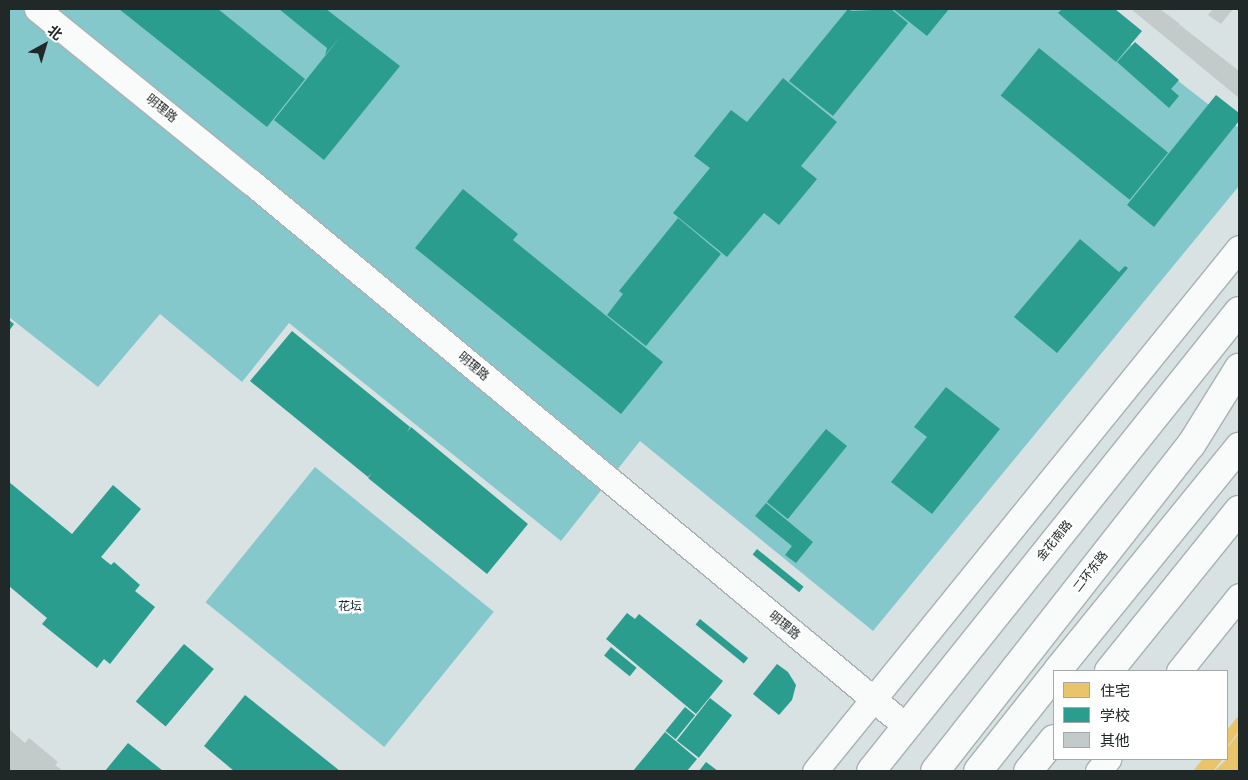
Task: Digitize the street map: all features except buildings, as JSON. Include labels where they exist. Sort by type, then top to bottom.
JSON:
[{"type":"main road","name":"金花南路","points":[[871,771],[1239,311]]},
{"type":"main road","name":"二环东路","points":[[935,771],[1192,445],[1239,368]]},
{"type":"main road","points":[[1058,670],[1239,447]]},
{"type":"main road","points":[[1110,670],[1239,510]]},
{"type":"main road","points":[[978,771],[1053,675]]},
{"type":"main road","points":[[1028,771],[1053,740]]},
{"type":"street","name":"明理路","points":[[37,9],[252,182],[906,728]]},
{"type":"street","points":[[815,771],[1239,248]]},
{"type":"street","points":[[1180,670],[1239,596]]},
{"type":"street","points":[[1098,771],[1107,760]]},
{"type":"green space","points":[[9,9],[1085,9],[1239,128],[1239,186],[873,631],[640,441],[561,541],[289,323],[242,382],[160,314],[98,387],[9,317]]},
{"type":"green space","name":"花坛","points":[[315,467],[494,612],[384,747],[205,602]]}]
